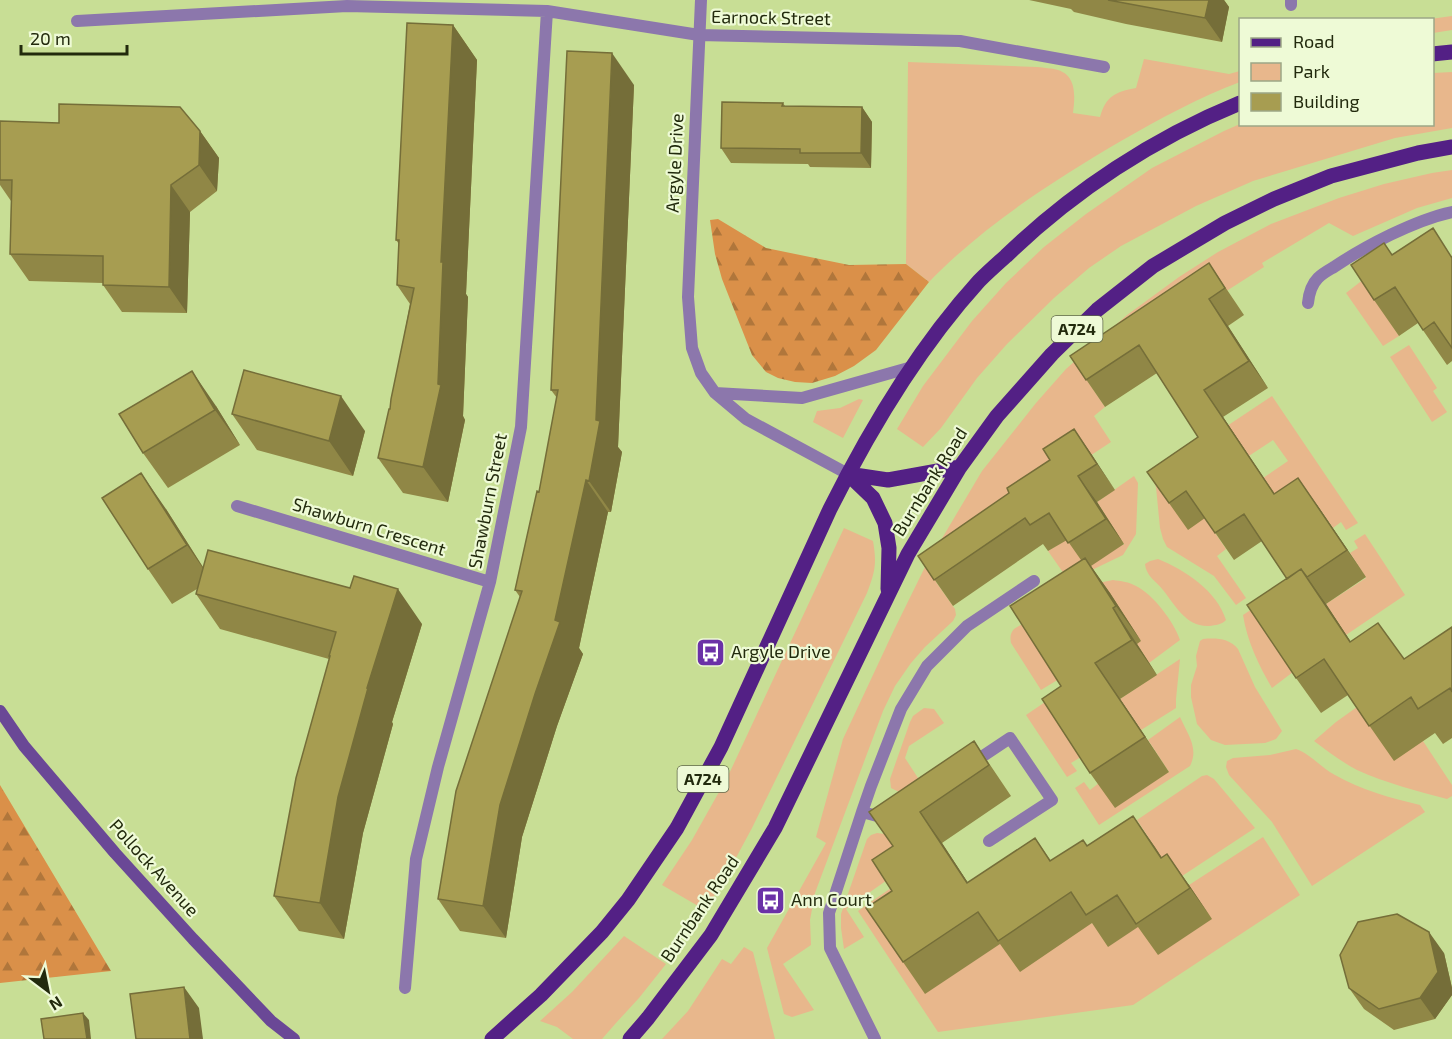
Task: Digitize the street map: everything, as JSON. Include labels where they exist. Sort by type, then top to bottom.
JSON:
[{"type":"main road","points":[[1434,54],[1452,52]]},
{"type":"main road","name":"A724","points":[[492,1039],[541,995],[602,932],[628,900],[677,828],[721,747],[825,519],[848,474],[912,367],[938,331],[980,280],[1032,231],[1075,196],[1170,136],[1239,103]]},
{"type":"main road","name":"Burnbank Road","points":[[630,1039],[711,935],[775,828],[908,554],[960,467],[997,416],[1052,354],[1098,310],[1153,266],[1224,223],[1331,176],[1418,153],[1452,147]]},
{"type":"main road","points":[[848,474],[888,480],[960,467]]},
{"type":"main road","name":"A724","points":[[848,474],[873,498],[885,523],[889,548],[888,594]]},
{"type":"street","name":"Argyle Drive","points":[[701,0],[688,297],[692,348],[701,374],[715,393],[746,419],[848,474]]},
{"type":"street","name":"Earnock Street","points":[[77,21],[347,6],[547,11],[699,35],[960,41],[1104,67]]},
{"type":"street","name":"Shawburn Street","points":[[405,988],[416,859],[438,767],[490,582],[521,427],[547,11]]},
{"type":"street","points":[[1308,303],[1309,291],[1318,278],[1348,257],[1394,233],[1452,212]]},
{"type":"street","points":[[715,393],[802,398],[912,367]]},
{"type":"street","name":"Shawburn Crescent","points":[[237,506],[490,582]]},
{"type":"street","points":[[875,1039],[830,948],[829,913],[871,786],[901,709],[927,666],[967,626],[1034,581]]},
{"type":"street","name":"Pollock Avenue","points":[[0,711],[24,746],[115,853],[266,1016],[294,1039]]},
{"type":"street","points":[[962,771],[1010,738],[1053,800],[989,841]]},
{"type":"street","points":[[862,812],[881,817],[898,813]]},
{"type":"green space","points":[[1452,16],[1452,30],[1434,33],[1434,18]]},
{"type":"green space","points":[[1144,59],[1229,74],[1239,71],[1239,82],[1210,94],[1121,141],[1020,205],[950,261],[929,282],[906,264],[908,62],[1037,67],[1058,70],[1069,77],[1072,82],[1073,113],[1100,117],[1105,104],[1112,96],[1136,88]]},
{"type":"green space","points":[[1452,72],[1452,128],[1395,138],[1253,181],[1196,206],[1121,246],[1089,268],[1054,298],[1007,344],[977,378],[941,428],[923,447],[897,429],[923,386],[972,321],[1006,283],[1044,247],[1086,214],[1152,168],[1239,124],[1434,126],[1434,73]]},
{"type":"green space","points":[[1452,170],[1452,198],[1417,208],[1353,236],[1329,223],[1262,263],[1264,267],[1089,383],[1105,407],[1094,416],[1111,442],[1061,475],[936,582],[955,609],[956,615],[953,621],[911,663],[895,686],[883,711],[815,893],[810,920],[811,945],[783,964],[814,1010],[792,1017],[784,1014],[767,948],[826,843],[816,837],[843,739],[925,567],[982,471],[1066,369],[1127,315],[1218,252],[1271,224],[1339,198],[1384,184]]},
{"type":"green space","points":[[718,219],[766,248],[849,265],[906,264],[929,282],[876,350],[854,366],[835,376],[812,383],[778,378],[766,372],[752,355],[722,279],[715,254],[710,220]]},
{"type":"green space","points":[[1369,275],[1376,301],[1399,336],[1383,346],[1346,293]]},
{"type":"green space","points":[[1409,345],[1437,388],[1433,391],[1447,412],[1432,422],[1390,357]]},
{"type":"green space","points":[[1272,396],[1358,523],[1346,530],[1341,522],[1333,528],[1317,505],[1287,525],[1263,478],[1288,461],[1273,440],[1226,471],[1206,440]]},
{"type":"green space","points":[[859,399],[863,400],[843,438],[813,422],[817,411],[840,408]]},
{"type":"green space","points":[[1151,474],[1205,518],[1226,549],[1217,556],[1246,598],[1236,605],[1214,576],[1167,547],[1160,528],[1156,487]]},
{"type":"green space","points":[[1134,476],[1138,483],[1136,534],[1123,555],[1069,581],[1048,551],[1067,539],[1124,545],[1097,502]]},
{"type":"green space","points":[[844,528],[873,541],[875,562],[870,586],[752,828],[705,910],[662,885],[692,840],[728,776]]},
{"type":"green space","points":[[1365,534],[1405,595],[1346,635],[1326,604],[1366,578],[1350,553],[1358,548],[1354,541]]},
{"type":"green space","points":[[1158,559],[1189,575],[1208,591],[1222,610],[1226,620],[1216,625],[1201,625],[1182,614],[1147,572],[1145,564]]},
{"type":"green space","points":[[1113,580],[1125,582],[1143,590],[1162,609],[1177,633],[1180,640],[1149,663],[1098,583]]},
{"type":"green space","points":[[1291,583],[1293,672],[1272,688],[1254,653],[1243,615]]},
{"type":"green space","points":[[1055,604],[1059,679],[1041,690],[1011,643],[1011,636],[1014,629]]},
{"type":"green space","points":[[1203,639],[1226,641],[1238,649],[1255,687],[1282,731],[1276,739],[1265,743],[1225,745],[1211,740],[1197,724],[1191,697],[1191,685],[1197,666],[1196,656],[1200,641]]},
{"type":"green space","points":[[1180,659],[1176,708],[1141,730],[1120,699]]},
{"type":"green space","points":[[1082,677],[1081,757],[1071,763],[1077,771],[1067,777],[1026,715]]},
{"type":"green space","points":[[1357,707],[1423,741],[1452,785],[1452,796],[1447,799],[1368,775],[1346,764],[1314,741]]},
{"type":"green space","points":[[924,708],[934,709],[944,723],[909,746],[905,758],[920,781],[901,793],[891,788],[890,779],[910,722],[913,716]]},
{"type":"green space","points":[[1180,717],[1193,747],[1190,766],[1099,825],[1075,788],[1084,782],[1090,790],[1099,783],[1169,772],[1148,740]]},
{"type":"green space","points":[[1296,749],[1330,772],[1355,785],[1420,805],[1425,812],[1312,886],[1272,822],[1229,775],[1226,767],[1227,761],[1233,758],[1270,755]]},
{"type":"green space","points":[[1207,775],[1214,779],[1255,828],[1176,880],[1137,820],[1202,776]]},
{"type":"green space","points":[[0,785],[111,971],[0,983]]},
{"type":"green space","points":[[877,833],[885,834],[907,866],[846,909],[864,937],[844,949],[841,914],[867,839]]},
{"type":"green space","points":[[1263,837],[1300,895],[1133,1005],[938,1032],[858,911],[891,888],[996,938],[1093,923],[1189,885]]},
{"type":"green space","points":[[624,936],[666,964],[602,1039],[573,1039],[557,1027],[540,1021],[572,992]]},
{"type":"green space","points":[[744,947],[753,952],[775,1039],[662,1039],[688,1011],[722,959],[731,964]]},
{"type":"building","points":[[1108,0],[1209,0],[1205,18]]},
{"type":"building","points":[[407,23],[453,25],[441,262],[443,262],[438,384],[441,385],[423,467],[378,458],[414,288],[397,285],[399,240],[396,240]]},
{"type":"building","points":[[567,51],[612,53],[596,420],[600,421],[589,481],[586,480],[555,620],[560,622],[500,805],[483,906],[438,899],[456,791],[522,591],[515,590],[537,491],[539,492],[558,390],[551,390]]},
{"type":"building","points":[[722,102],[783,103],[782,106],[862,107],[861,153],[800,153],[800,149],[721,148]]},
{"type":"building","points":[[59,104],[180,107],[200,131],[199,165],[171,185],[169,287],[103,285],[103,256],[10,254],[12,180],[0,180],[0,121],[59,123]]},
{"type":"building","points":[[1433,228],[1452,258],[1452,348],[1434,322],[1423,330],[1395,287],[1374,300],[1351,265],[1384,243],[1392,255]]},
{"type":"building","points":[[1209,263],[1225,288],[1209,299],[1249,361],[1204,390],[1274,494],[1298,478],[1347,550],[1307,577],[1301,569],[1287,579],[1244,514],[1215,533],[1186,491],[1169,503],[1147,472],[1198,437],[1139,345],[1086,380],[1070,356]]},
{"type":"building","points":[[244,370],[341,396],[329,441],[232,414]]},
{"type":"building","points":[[192,371],[215,410],[143,453],[119,414]]},
{"type":"building","points":[[1074,429],[1097,464],[1078,476],[1106,519],[1068,543],[1049,513],[1030,525],[1025,518],[934,580],[918,556],[1009,493],[1007,488],[1050,460],[1043,449]]},
{"type":"building","points":[[141,473],[187,545],[148,569],[102,498]]},
{"type":"building","points":[[208,550],[350,588],[354,576],[398,589],[367,688],[338,797],[320,903],[274,896],[296,778],[336,632],[196,594]]},
{"type":"building","points":[[1085,558],[1116,606],[1113,608],[1132,640],[1095,663],[1145,737],[1090,773],[1042,699],[1061,686],[1010,606]]},
{"type":"building","points":[[1301,569],[1350,642],[1378,623],[1404,659],[1452,627],[1452,692],[1450,688],[1418,709],[1411,697],[1369,726],[1324,659],[1296,678],[1247,605]]},
{"type":"building","points":[[974,741],[989,765],[920,812],[967,883],[1035,838],[1050,861],[1083,840],[1087,846],[1133,816],[1161,858],[1167,854],[1190,888],[1136,924],[1117,895],[1086,915],[1071,892],[998,941],[978,912],[903,962],[866,908],[892,891],[872,860],[893,846],[869,812]]},
{"type":"building","points":[[1397,914],[1429,932],[1438,972],[1420,998],[1379,1009],[1349,988],[1340,955],[1358,922]]},
{"type":"building","points":[[184,987],[190,1039],[136,1039],[130,994]]},
{"type":"building","points":[[83,1013],[87,1039],[44,1039],[41,1019]]},
{"type":"place","name":"Argyle Drive","points":[[710,652]]},
{"type":"place","name":"Ann Court","points":[[770,900]]}]
